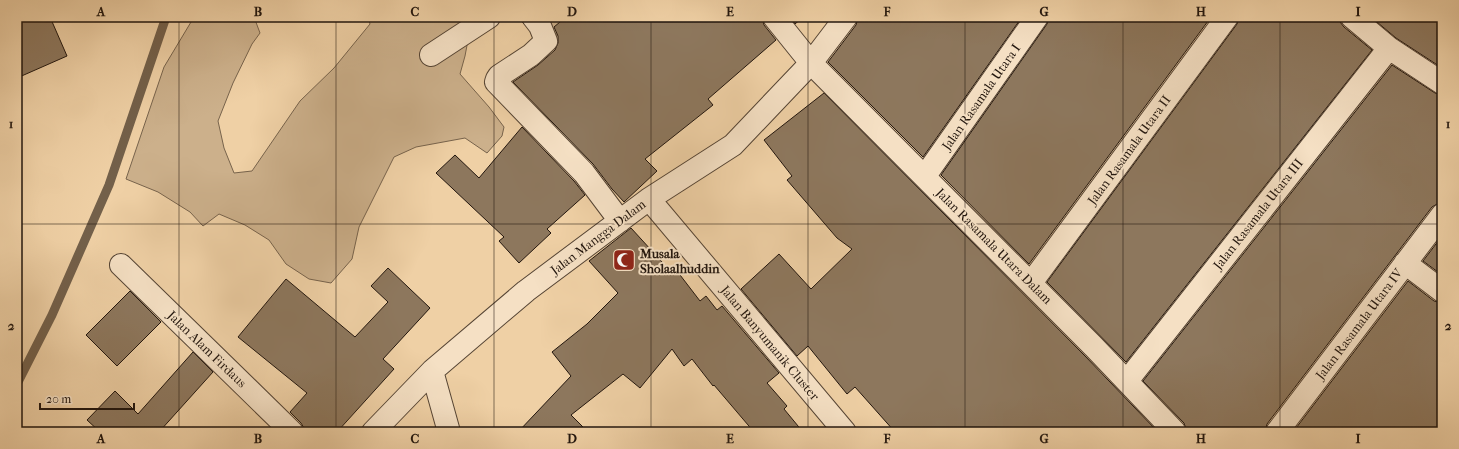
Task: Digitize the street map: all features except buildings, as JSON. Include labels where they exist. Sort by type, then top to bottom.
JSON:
[{"type":"street","points":[[431,55],[489,17]]},
{"type":"street","points":[[533,17],[540,26],[546,41],[531,55],[499,76],[496,82],[584,173],[620,220]]},
{"type":"street","name":"Jalan Rasamala Utara Dalam","points":[[774,17],[811,63],[1031,283],[1175,432]]},
{"type":"street","name":"Jalan Mangga Dalam","points":[[432,371],[526,291],[620,220],[649,199],[733,145],[811,63],[846,17]]},
{"type":"street","name":"Jalan Rasamala Utara I","points":[[925,176],[1037,17]]},
{"type":"street","name":"Jalan Rasamala Utara II","points":[[1031,283],[1227,17]]},
{"type":"street","points":[[1352,17],[1389,48],[1442,83]]},
{"type":"street","name":"Jalan Rasamala Utara III","points":[[1127,381],[1389,48]]},
{"type":"street","name":"Jalan Banyumanik Cluster","points":[[649,199],[844,432]]},
{"type":"street","name":"Jalan Rasamala Utara IV","points":[[1277,432],[1442,215]]},
{"type":"street","points":[[1405,263],[1442,291]]},
{"type":"street","name":"Jalan Alam Firdaus","points":[[121,265],[292,432]]},
{"type":"street","points":[[372,432],[432,371],[449,432]]},
{"type":"shaded area","points":[[194,17],[254,17],[260,33],[252,44],[233,83],[218,121],[224,148],[234,173],[252,171],[300,101],[334,68],[370,24],[368,17],[583,17],[557,35],[538,38],[521,21],[498,21],[471,24],[460,74],[489,107],[504,127],[502,136],[487,153],[465,138],[416,147],[394,157],[359,227],[352,259],[331,283],[309,279],[286,264],[269,240],[245,225],[219,214],[203,226],[190,212],[158,192],[126,179],[164,67]]},
{"type":"waterway","points":[[17,384],[52,315],[109,185],[166,17]]},
{"type":"place","name":"Musala Sholaalhuddin","points":[[624,260]]}]
